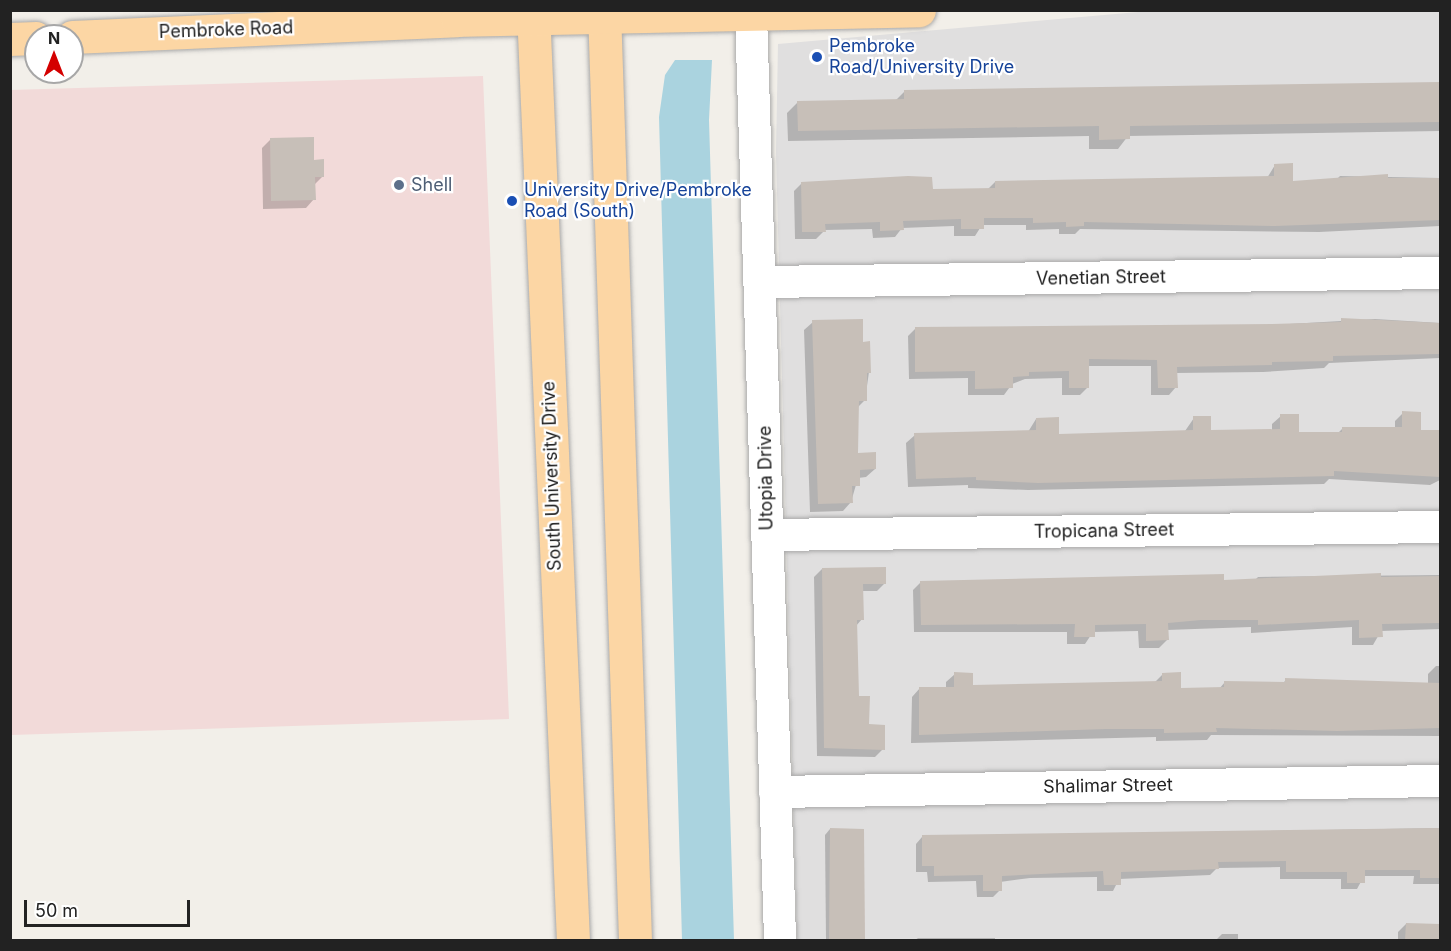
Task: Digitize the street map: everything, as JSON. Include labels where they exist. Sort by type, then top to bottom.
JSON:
[{"type":"main road","name":"Pembroke Road","points":[[84,36],[533,15],[751,15],[919,10]]},
{"type":"main road","points":[[604,14],[635,940]]},
{"type":"main road","name":"South University Drive","points":[[533,15],[573,940]]},
{"type":"main road","points":[[563,735],[579,767],[595,940]]},
{"type":"street","name":"Utopia Drive","points":[[751,15],[762,282],[767,535],[780,940]]},
{"type":"street","name":"Venetian Street","points":[[762,282],[1440,273]]},
{"type":"street","name":"Tropicana Street","points":[[767,535],[1440,526]]},
{"type":"street","name":"Shalimar Street","points":[[775,792],[1440,781]]},
{"type":"shaded area","points":[[1440,11],[1440,940],[797,940],[776,153],[778,44],[1138,12]]},
{"type":"shaded area","points":[[483,76],[509,719],[11,735],[10,90]]},
{"type":"water","points":[[675,60],[712,60],[709,120],[734,940],[682,940],[659,117],[665,75]]},
{"type":"building","points":[[1440,82],[1440,122],[1130,126],[1130,139],[1099,140],[1099,126],[798,131],[797,101],[904,99],[904,90]]},
{"type":"building","points":[[314,137],[314,160],[324,159],[324,177],[315,177],[316,200],[271,201],[270,138]]},
{"type":"building","points":[[1293,163],[1293,181],[1388,174],[1388,178],[1440,178],[1440,220],[1275,226],[1084,222],[1084,226],[1066,227],[1066,222],[1033,223],[1033,218],[984,218],[984,229],[961,229],[961,219],[903,221],[904,230],[880,231],[880,222],[825,224],[826,232],[802,232],[801,182],[908,176],[932,177],[933,189],[995,188],[995,181],[1274,176],[1274,164]]},
{"type":"building","points":[[1341,318],[1440,323],[1440,354],[1333,356],[1333,361],[1177,367],[1178,388],[1158,388],[1157,360],[1089,359],[1089,388],[1069,388],[1069,371],[1029,372],[1029,376],[1013,377],[1013,388],[975,389],[975,371],[915,372],[915,327],[1272,324],[1341,322]]},
{"type":"building","points":[[863,319],[863,342],[870,341],[871,373],[867,373],[867,401],[859,401],[858,453],[876,452],[876,469],[860,470],[860,486],[852,486],[853,503],[818,504],[812,320]]},
{"type":"building","points":[[1402,411],[1421,412],[1421,430],[1440,430],[1440,477],[1334,471],[1334,476],[1038,483],[976,480],[976,477],[916,479],[914,433],[1036,430],[1036,418],[1059,417],[1059,434],[1193,430],[1193,416],[1211,416],[1211,430],[1280,429],[1280,414],[1299,414],[1299,432],[1342,432],[1342,427],[1402,427]]},
{"type":"building","points":[[886,567],[886,584],[863,584],[864,620],[857,620],[859,696],[870,696],[869,724],[885,725],[885,750],[824,748],[822,568]]},
{"type":"building","points":[[1381,573],[1381,577],[1440,576],[1440,623],[1382,624],[1383,637],[1359,638],[1359,620],[1258,625],[1258,620],[1201,620],[1168,623],[1169,640],[1146,641],[1146,624],[1095,625],[1095,637],[1074,637],[1075,624],[921,625],[920,581],[1224,574],[1224,580]]},
{"type":"building","points":[[954,672],[973,673],[973,685],[1162,681],[1162,673],[1181,672],[1181,688],[1224,687],[1224,681],[1285,682],[1285,678],[1440,683],[1440,728],[1337,731],[1216,728],[1217,732],[1164,733],[1164,729],[1106,729],[919,735],[919,687],[954,687]]},
{"type":"building","points":[[830,828],[864,829],[865,940],[829,940]]},
{"type":"building","points":[[1440,828],[1440,878],[1420,878],[1420,870],[1365,870],[1365,883],[1347,883],[1347,872],[1286,872],[1286,861],[1218,862],[1219,869],[1121,872],[1121,885],[1104,885],[1103,871],[1002,876],[1002,891],[983,891],[983,875],[934,876],[934,866],[922,866],[922,835]]},
{"type":"building","points":[[1406,923],[1440,924],[1440,940],[1405,940]]},
{"type":"place","name":"Pembroke Road/University Drive","points":[[817,57]]},
{"type":"place","name":"Shell","points":[[399,185]]},
{"type":"place","name":"University Drive/Pembroke Road (South)","points":[[512,201]]}]
